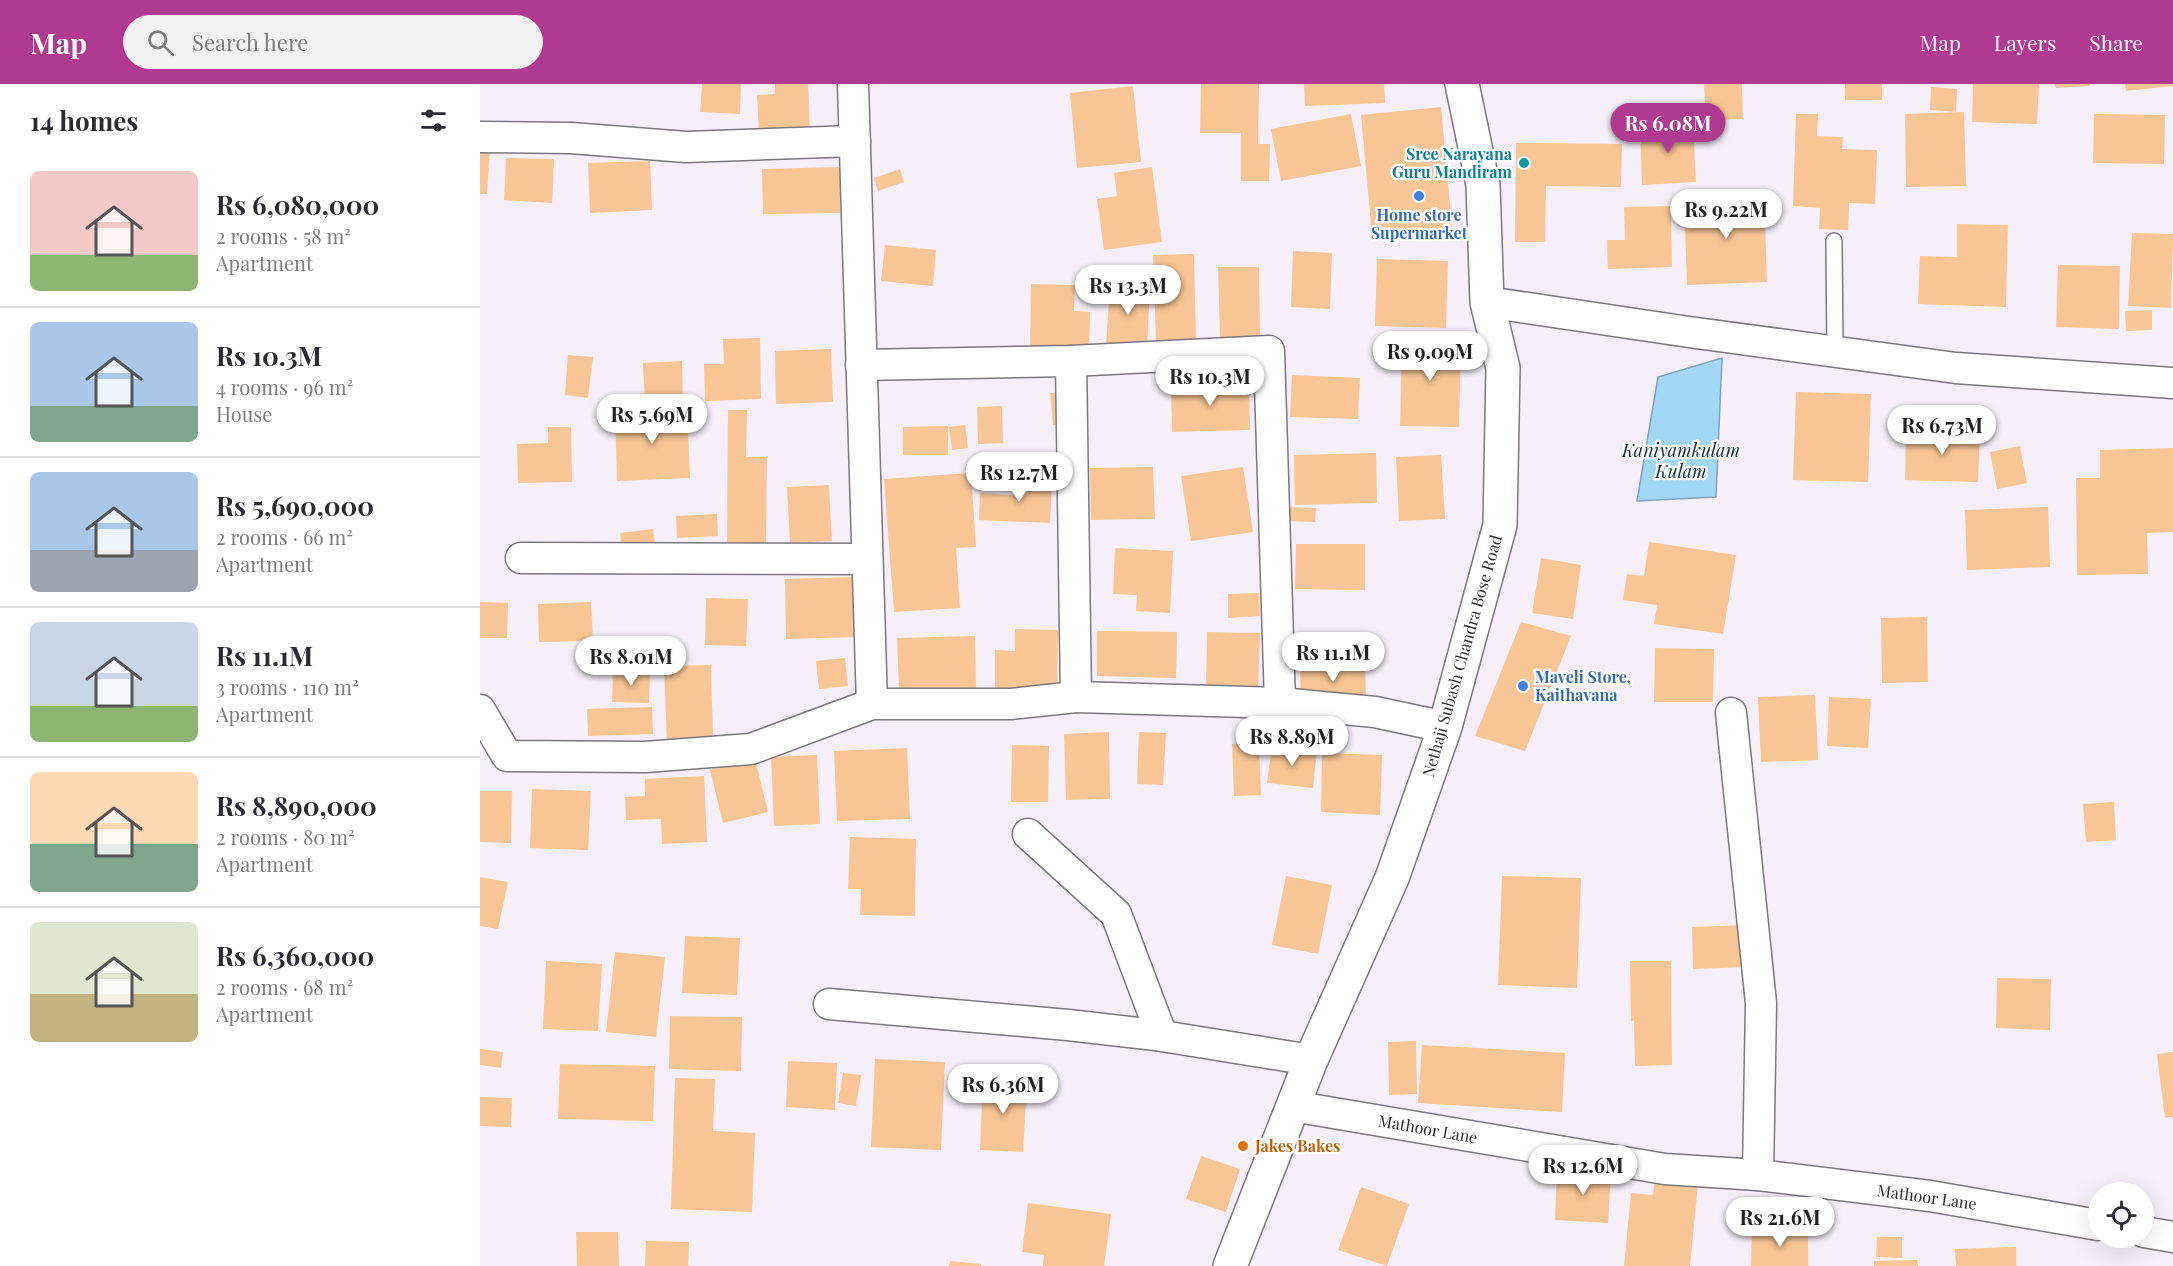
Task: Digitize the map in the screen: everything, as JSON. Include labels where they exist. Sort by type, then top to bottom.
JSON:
[{"type":"main road","name":"Nethaji Subash Chandra Bose Road","points":[[1230,1266],[1311,1060],[1392,878],[1445,727],[1500,525],[1503,368],[1487,302],[1483,185],[1462,84]]},
{"type":"street","points":[[853,84],[872,704]]},
{"type":"street","points":[[480,137],[571,138],[686,147],[855,141]]},
{"type":"street","points":[[1487,302],[1956,368],[2173,383]]},
{"type":"street","points":[[861,365],[1071,362],[1269,351],[1280,703]]},
{"type":"street","points":[[1071,362],[1076,697]]},
{"type":"street","points":[[521,558],[867,559]]},
{"type":"street","points":[[480,710],[507,756],[645,757],[751,749],[872,704],[1011,704],[1076,697],[1280,703],[1375,712],[1445,727]]},
{"type":"street","points":[[1731,713],[1761,1003],[1758,1175]]},
{"type":"street","points":[[1029,834],[1116,914],[1162,1036]]},
{"type":"street","points":[[829,1004],[1068,1024],[1162,1036],[1311,1060]]},
{"type":"street","name":"Mathoor Lane","points":[[1292,1106],[1665,1169],[1758,1175],[1930,1196],[2088,1223]]},
{"type":"street","points":[[2154,1234],[2173,1237]]},
{"type":"lane","points":[[1834,241],[1835,352]]},
{"type":"water","name":"Kaniyamkulam Kulam","points":[[1722,358],[1716,497],[1637,501],[1658,377]]},
{"type":"building","points":[[702,84],[741,84],[740,114],[700,112]]},
{"type":"building","points":[[775,84],[808,84],[810,131],[759,133],[757,95],[775,94]]},
{"type":"building","points":[[1201,84],[1259,84],[1258,144],[1270,144],[1269,181],[1241,181],[1241,133],[1200,133]]},
{"type":"building","points":[[1304,84],[1384,84],[1385,103],[1305,106]]},
{"type":"building","points":[[1704,84],[1742,84],[1743,119],[1706,120]]},
{"type":"building","points":[[1845,84],[1882,84],[1882,100],[1845,100]]},
{"type":"building","points":[[1973,84],[2039,84],[2037,124],[1972,122]]},
{"type":"building","points":[[2055,84],[2090,84],[2090,86],[2056,88]]},
{"type":"building","points":[[2125,84],[2173,84],[2173,86],[2126,91]]},
{"type":"building","points":[[1133,86],[1141,162],[1077,168],[1070,93]]},
{"type":"building","points":[[1931,87],[1957,89],[1956,112],[1930,110]]},
{"type":"building","points":[[1441,107],[1452,227],[1372,235],[1361,115]]},
{"type":"building","points":[[1964,112],[1966,186],[1906,187],[1905,114]]},
{"type":"building","points":[[1351,114],[1361,166],[1281,181],[1271,129]]},
{"type":"building","points":[[1796,114],[1818,114],[1817,136],[1843,137],[1842,149],[1877,150],[1875,204],[1849,203],[1848,230],[1819,229],[1820,208],[1793,206]]},
{"type":"building","points":[[2094,114],[2165,115],[2164,164],[2093,163]]},
{"type":"building","points":[[1693,123],[1696,182],[1642,185],[1640,125]]},
{"type":"building","points":[[1516,143],[1622,144],[1621,187],[1546,186],[1545,242],[1515,242]]},
{"type":"building","points":[[480,147],[490,148],[487,194],[480,194]]},
{"type":"building","points":[[506,158],[554,159],[552,203],[504,200]]},
{"type":"building","points":[[650,161],[652,210],[590,213],[588,163]]},
{"type":"building","points":[[840,167],[840,213],[763,214],[762,169]]},
{"type":"building","points":[[1152,167],[1162,242],[1104,250],[1097,199],[1117,196],[1114,173]]},
{"type":"building","points":[[900,169],[904,182],[878,191],[874,178]]},
{"type":"building","points":[[1764,195],[1767,282],[1687,285],[1684,198]]},
{"type":"building","points":[[1671,206],[1672,267],[1608,269],[1607,240],[1625,240],[1624,207]]},
{"type":"building","points":[[1957,224],[2008,225],[2006,307],[1918,304],[1920,256],[1957,257]]},
{"type":"building","points":[[2132,233],[2173,234],[2171,308],[2128,306]]},
{"type":"building","points":[[885,245],[936,250],[933,286],[881,281]]},
{"type":"building","points":[[1293,251],[1332,253],[1330,309],[1291,307]]},
{"type":"building","points":[[1194,254],[1196,340],[1156,341],[1153,255]]},
{"type":"building","points":[[1377,259],[1448,261],[1446,328],[1375,326]]},
{"type":"building","points":[[2058,265],[2120,266],[2119,329],[2056,327]]},
{"type":"building","points":[[1218,267],[1259,267],[1260,337],[1220,337]]},
{"type":"building","points":[[1031,284],[1075,285],[1074,311],[1090,312],[1089,351],[1030,350]]},
{"type":"building","points":[[1110,284],[1150,286],[1147,348],[1106,346]]},
{"type":"building","points":[[2152,310],[2152,330],[2126,331],[2125,311]]},
{"type":"building","points":[[1402,337],[1461,338],[1459,427],[1400,426]]},
{"type":"building","points":[[760,338],[761,399],[705,401],[704,364],[724,364],[723,339]]},
{"type":"building","points":[[831,349],[833,402],[776,404],[775,351]]},
{"type":"building","points":[[568,355],[593,357],[588,398],[565,395]]},
{"type":"building","points":[[682,361],[683,402],[645,404],[643,363]]},
{"type":"building","points":[[1292,375],[1360,378],[1358,419],[1290,417]]},
{"type":"building","points":[[1249,383],[1250,430],[1172,432],[1171,384]]},
{"type":"building","points":[[1073,392],[1076,423],[1053,425],[1050,393]]},
{"type":"building","points":[[1796,392],[1871,394],[1868,482],[1793,480]]},
{"type":"building","points":[[1002,406],[1003,443],[978,444],[977,407]]},
{"type":"building","points":[[687,409],[690,478],[617,481],[615,412]]},
{"type":"building","points":[[728,410],[747,410],[746,457],[767,457],[766,551],[727,550]]},
{"type":"building","points":[[965,425],[968,448],[952,450],[949,427]]},
{"type":"building","points":[[948,426],[948,455],[903,455],[903,427]]},
{"type":"building","points":[[548,427],[571,427],[572,482],[518,483],[517,444],[548,443]]},
{"type":"building","points":[[1906,430],[1980,432],[1978,482],[1905,480]]},
{"type":"building","points":[[2020,446],[2027,483],[1997,489],[1990,452]]},
{"type":"building","points":[[2173,448],[2173,532],[2147,533],[2148,574],[2077,575],[2076,478],[2100,478],[2100,450]]},
{"type":"building","points":[[1376,453],[1377,503],[1295,505],[1294,455]]},
{"type":"building","points":[[1441,455],[1445,519],[1399,521],[1396,457]]},
{"type":"building","points":[[1153,467],[1155,519],[1091,520],[1090,468]]},
{"type":"building","points":[[1243,467],[1253,532],[1191,541],[1181,476]]},
{"type":"building","points":[[971,473],[976,547],[956,548],[960,608],[894,612],[884,479]]},
{"type":"building","points":[[1013,479],[1052,481],[1050,523],[979,520],[980,493],[1013,495]]},
{"type":"building","points":[[829,485],[832,541],[790,543],[787,487]]},
{"type":"building","points":[[1286,507],[1316,508],[1315,522],[1286,521]]},
{"type":"building","points":[[2048,507],[2050,567],[1967,570],[1965,510]]},
{"type":"building","points":[[717,514],[718,536],[677,538],[676,516]]},
{"type":"building","points":[[653,529],[656,551],[622,554],[620,533]]},
{"type":"building","points":[[1649,542],[1736,555],[1723,634],[1654,624],[1657,605],[1623,600],[1627,574],[1644,576]]},
{"type":"building","points":[[1296,544],[1365,544],[1365,590],[1295,589]]},
{"type":"building","points":[[1115,548],[1173,551],[1170,613],[1136,611],[1137,595],[1113,594]]},
{"type":"building","points":[[1541,558],[1581,565],[1573,619],[1532,613]]},
{"type":"building","points":[[857,577],[858,637],[786,639],[785,579]]},
{"type":"building","points":[[1259,593],[1260,616],[1228,618],[1228,594]]},
{"type":"building","points":[[706,598],[748,599],[746,646],[705,645]]},
{"type":"building","points":[[480,602],[508,603],[507,638],[480,638]]},
{"type":"building","points":[[591,602],[593,641],[539,642],[538,604]]},
{"type":"building","points":[[1927,617],[1928,682],[1882,683],[1881,618]]},
{"type":"building","name":"Maveli Store, Kaithavana","points":[[1521,622],[1571,636],[1525,751],[1475,736]]},
{"type":"building","points":[[1015,629],[1058,630],[1057,691],[995,690],[995,650],[1015,651]]},
{"type":"building","points":[[1097,631],[1177,632],[1176,678],[1097,676]]},
{"type":"building","points":[[1207,632],[1260,633],[1258,691],[1206,690]]},
{"type":"building","points":[[975,636],[976,688],[899,690],[897,638]]},
{"type":"building","points":[[1655,648],[1714,649],[1713,702],[1654,702]]},
{"type":"building","points":[[845,658],[848,686],[819,689],[816,661]]},
{"type":"building","points":[[711,665],[713,743],[667,745],[664,666]]},
{"type":"building","points":[[1365,665],[1366,700],[1301,702],[1300,666]]},
{"type":"building","points":[[613,671],[650,672],[649,703],[612,702]]},
{"type":"building","points":[[1815,695],[1818,760],[1761,762],[1758,697]]},
{"type":"building","points":[[1829,697],[1871,699],[1868,748],[1827,746]]},
{"type":"building","points":[[652,707],[653,734],[588,736],[587,709]]},
{"type":"building","points":[[1109,732],[1110,799],[1066,800],[1064,734]]},
{"type":"building","points":[[1139,732],[1166,733],[1163,785],[1137,784]]},
{"type":"building","points":[[1259,743],[1261,795],[1234,796],[1232,744]]},
{"type":"building","points":[[1012,745],[1049,746],[1048,802],[1011,802]]},
{"type":"building","points":[[1272,745],[1317,750],[1313,788],[1267,783]]},
{"type":"building","points":[[907,748],[910,819],[837,821],[834,751]]},
{"type":"building","points":[[1322,753],[1382,755],[1380,815],[1321,812]]},
{"type":"building","points":[[817,755],[820,824],[774,826],[771,757]]},
{"type":"building","points":[[755,759],[768,812],[723,823],[710,770]]},
{"type":"building","points":[[704,776],[707,842],[662,844],[661,819],[626,820],[625,797],[645,796],[645,779]]},
{"type":"building","points":[[532,789],[591,791],[588,850],[530,848]]},
{"type":"building","points":[[480,791],[512,791],[511,843],[480,842]]},
{"type":"building","points":[[2114,802],[2116,840],[2086,842],[2083,804]]},
{"type":"building","points":[[850,837],[916,839],[915,916],[860,915],[861,889],[848,889]]},
{"type":"building","points":[[1286,876],[1332,885],[1318,954],[1272,945]]},
{"type":"building","points":[[1502,876],[1581,878],[1577,988],[1498,985]]},
{"type":"building","points":[[480,877],[508,882],[498,929],[480,926]]},
{"type":"building","points":[[1747,925],[1749,967],[1693,969],[1692,927]]},
{"type":"building","points":[[685,936],[740,938],[737,995],[682,993]]},
{"type":"building","points":[[615,952],[665,957],[656,1037],[606,1032]]},
{"type":"building","points":[[546,961],[602,964],[598,1031],[543,1029]]},
{"type":"building","points":[[1630,961],[1671,961],[1672,1065],[1635,1066],[1634,1021],[1631,1021]]},
{"type":"building","points":[[1997,978],[2051,979],[2050,1030],[1996,1028]]},
{"type":"building","points":[[670,1016],[742,1017],[741,1071],[669,1069]]},
{"type":"building","points":[[1416,1041],[1417,1094],[1389,1095],[1388,1042]]},
{"type":"building","points":[[1422,1045],[1565,1053],[1562,1112],[1418,1103]]},
{"type":"building","points":[[480,1049],[503,1052],[501,1068],[480,1065]]},
{"type":"building","points":[[2173,1052],[2173,1117],[2165,1118],[2157,1054]]},
{"type":"building","points":[[875,1059],[945,1062],[941,1150],[871,1147]]},
{"type":"building","points":[[788,1061],[837,1063],[835,1110],[786,1107]]},
{"type":"building","points":[[560,1064],[655,1066],[653,1121],[558,1119]]},
{"type":"building","points":[[843,1073],[861,1075],[856,1106],[838,1103]]},
{"type":"building","points":[[675,1078],[715,1079],[713,1131],[755,1133],[752,1212],[671,1209]]},
{"type":"building","points":[[983,1078],[1027,1080],[1023,1152],[980,1150]]},
{"type":"building","points":[[480,1097],[512,1098],[511,1127],[480,1126]]},
{"type":"building","points":[[1201,1156],[1240,1169],[1226,1212],[1186,1199]]},
{"type":"building","points":[[1557,1169],[1611,1172],[1608,1223],[1555,1220]]},
{"type":"building","points":[[1655,1179],[1698,1183],[1690,1266],[1624,1266],[1631,1193],[1653,1195]]},
{"type":"building","points":[[1361,1187],[1409,1204],[1387,1266],[1338,1250]]},
{"type":"building","points":[[1028,1203],[1111,1214],[1104,1266],[1043,1266],[1044,1255],[1022,1252]]},
{"type":"building","points":[[1752,1230],[1808,1231],[1808,1266],[1751,1266]]},
{"type":"building","points":[[576,1232],[618,1232],[619,1266],[577,1266]]},
{"type":"building","points":[[1877,1237],[1902,1237],[1902,1258],[1876,1257]]},
{"type":"building","points":[[646,1241],[689,1242],[688,1266],[645,1266]]},
{"type":"building","points":[[2016,1247],[2016,1266],[1956,1266],[1955,1249]]},
{"type":"building","points":[[1917,1260],[1918,1266],[1874,1266],[1874,1261]]},
{"type":"building","points":[[950,1261],[981,1264],[981,1266],[949,1266]]},
{"type":"place","name":"Sree Narayana Guru Mandiram","points":[[1524,163]]},
{"type":"place","name":"Home store Supermarket","points":[[1419,196]]},
{"type":"place","name":"Maveli Store, Kaithavana","points":[[1523,686]]},
{"type":"place","name":"Jakes Bakes","points":[[1243,1146]]}]
